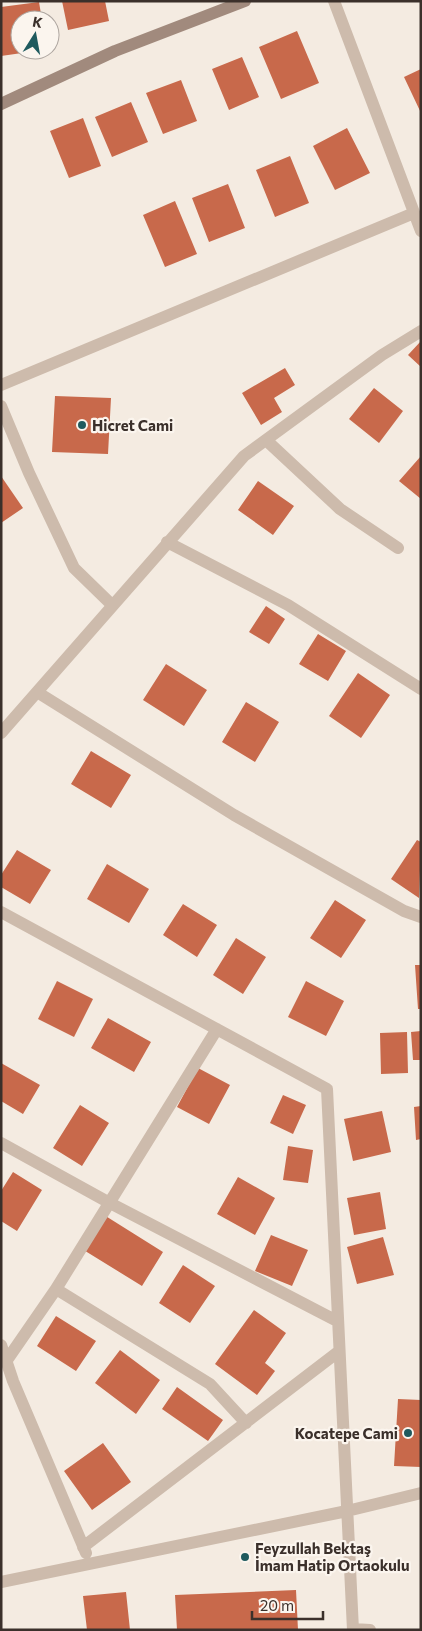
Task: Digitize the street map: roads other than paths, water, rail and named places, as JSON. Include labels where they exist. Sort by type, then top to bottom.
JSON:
[{"type":"street","points":[[1,104],[115,51],[245,1]]},
{"type":"street","points":[[334,1],[421,231]]},
{"type":"street","points":[[1,385],[414,213]]},
{"type":"street","points":[[1,733],[244,456],[382,355],[421,331]]},
{"type":"street","points":[[1,406],[29,473],[74,568],[112,605]]},
{"type":"street","points":[[266,440],[340,509],[398,548]]},
{"type":"street","points":[[167,542],[288,605],[421,689]]},
{"type":"street","points":[[37,692],[234,815],[404,912],[421,917]]},
{"type":"street","points":[[1,912],[327,1089],[338,1352],[353,1629],[370,1630]]},
{"type":"street","points":[[7,1360],[56,1289],[108,1202],[217,1029]]},
{"type":"street","points":[[1,1143],[108,1202],[337,1321]]},
{"type":"street","points":[[56,1289],[210,1384],[246,1423]]},
{"type":"street","points":[[1,1345],[13,1381],[90,1564]]},
{"type":"street","points":[[83,1547],[338,1352]]},
{"type":"street","points":[[1,1582],[347,1511],[421,1493]]},
{"type":"place","name":"Hicret Cami","points":[[82,425]]},
{"type":"place","name":"Kocatepe Cami","points":[[408,1433]]},
{"type":"place","name":"Feyzullah Bektaş İmam Hatip Ortaokulu","points":[[245,1557]]}]
